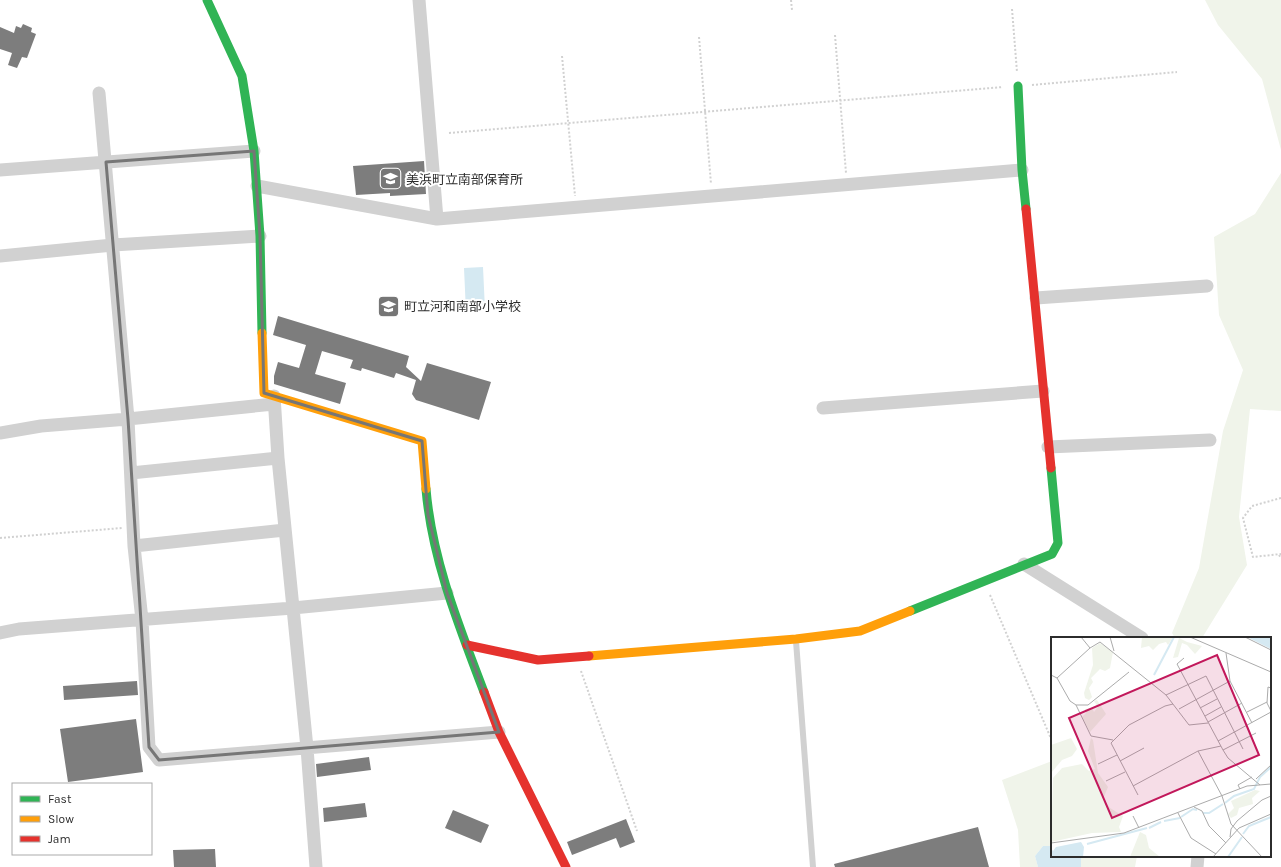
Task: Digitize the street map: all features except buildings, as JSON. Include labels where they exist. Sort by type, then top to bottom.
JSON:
[{"type":"street","points":[[207,0],[242,76],[254,151],[260,236],[264,394],[274,400],[422,441],[428,515],[447,593],[499,732],[566,867]]},
{"type":"street","points":[[419,0],[437,219]]},
{"type":"street","points":[[467,645],[538,660],[796,639],[860,631],[1052,554],[1058,543],[1048,447],[1036,298],[1022,170],[1018,86]]},
{"type":"street","points":[[99,93],[128,419],[134,546],[142,620],[149,747],[159,760],[499,732]]},
{"type":"street","points":[[0,170],[254,151]]},
{"type":"street","points":[[257,186],[437,219],[1022,170]]},
{"type":"street","points":[[0,256],[113,245],[260,236]]},
{"type":"street","points":[[1036,298],[1207,286]]},
{"type":"street","points":[[823,408],[1043,391]]},
{"type":"street","points":[[0,433],[41,426],[128,419],[274,400]]},
{"type":"street","points":[[274,400],[278,458],[307,748],[316,867]]},
{"type":"street","points":[[1048,447],[1210,440]]},
{"type":"street","points":[[131,472],[278,458]]},
{"type":"street","points":[[134,546],[285,530]]},
{"type":"street","points":[[1024,564],[1140,637]]},
{"type":"street","points":[[0,633],[19,629],[293,608],[447,593]]},
{"type":"street","points":[[1197,867],[1198,857]]},
{"type":"lane","points":[[796,639],[812,867]]},
{"type":"path","points":[[791,0],[792,10]]},
{"type":"path","points":[[1012,9],[1018,86]]},
{"type":"path","points":[[835,35],[847,184]]},
{"type":"path","points":[[699,37],[712,196]]},
{"type":"path","points":[[562,56],[576,207]]},
{"type":"path","points":[[448,133],[1177,72]]},
{"type":"path","points":[[1281,498],[1252,506],[1243,518],[1252,557],[1280,554],[1281,558]]},
{"type":"path","points":[[0,538],[133,527]]},
{"type":"path","points":[[984,580],[1051,739]]},
{"type":"path","points":[[576,657],[637,830]]},
{"type":"highlighted area","points":[[254,151],[260,236],[264,393],[422,441],[428,515],[447,593],[499,732],[159,760],[149,747],[128,419],[106,162]]},
{"type":"shaded area","points":[[1205,0],[1281,0],[1281,150],[1262,79],[1218,25]]},
{"type":"shaded area","points":[[1281,173],[1281,411],[1250,409],[1239,517],[1247,565],[1203,637],[1174,637],[1172,633],[1199,568],[1223,431],[1243,370],[1219,315],[1214,237],[1255,214]]},
{"type":"shaded area","points":[[1051,761],[1051,846],[1043,846],[1035,856],[1038,867],[1020,867],[1018,830],[1002,780]]},
{"type":"shaded area","points":[[1081,857],[1137,857],[1135,867],[1081,867]]},
{"type":"water","points":[[483,267],[485,310],[466,312],[464,268]]},
{"type":"water","points":[[1043,846],[1051,846],[1051,857],[1081,857],[1081,867],[1038,867],[1035,856]]},
{"type":"traffic: fast","points":[[207,0],[242,76],[254,151],[260,236],[262,333]]},
{"type":"traffic: fast","points":[[1018,86],[1022,170],[1026,209]]},
{"type":"traffic: fast","points":[[910,611],[1052,554],[1058,543],[1051,468]]},
{"type":"traffic: fast","points":[[426,489],[429,515],[440,567],[456,617],[484,692]]},
{"type":"traffic: slow","points":[[262,333],[264,393],[422,441],[426,489]]},
{"type":"traffic: slow","points":[[589,656],[796,639],[860,631],[910,611]]},
{"type":"traffic: jam","points":[[1026,209],[1051,468]]},
{"type":"traffic: jam","points":[[467,645],[538,660],[589,656]]},
{"type":"traffic: jam","points":[[484,692],[499,732],[566,867]]},
{"type":"place","name":"美浜町立南部保育所","points":[[390,179]]},
{"type":"place","name":"町立河和南部小学校","points":[[389,306]]}]
